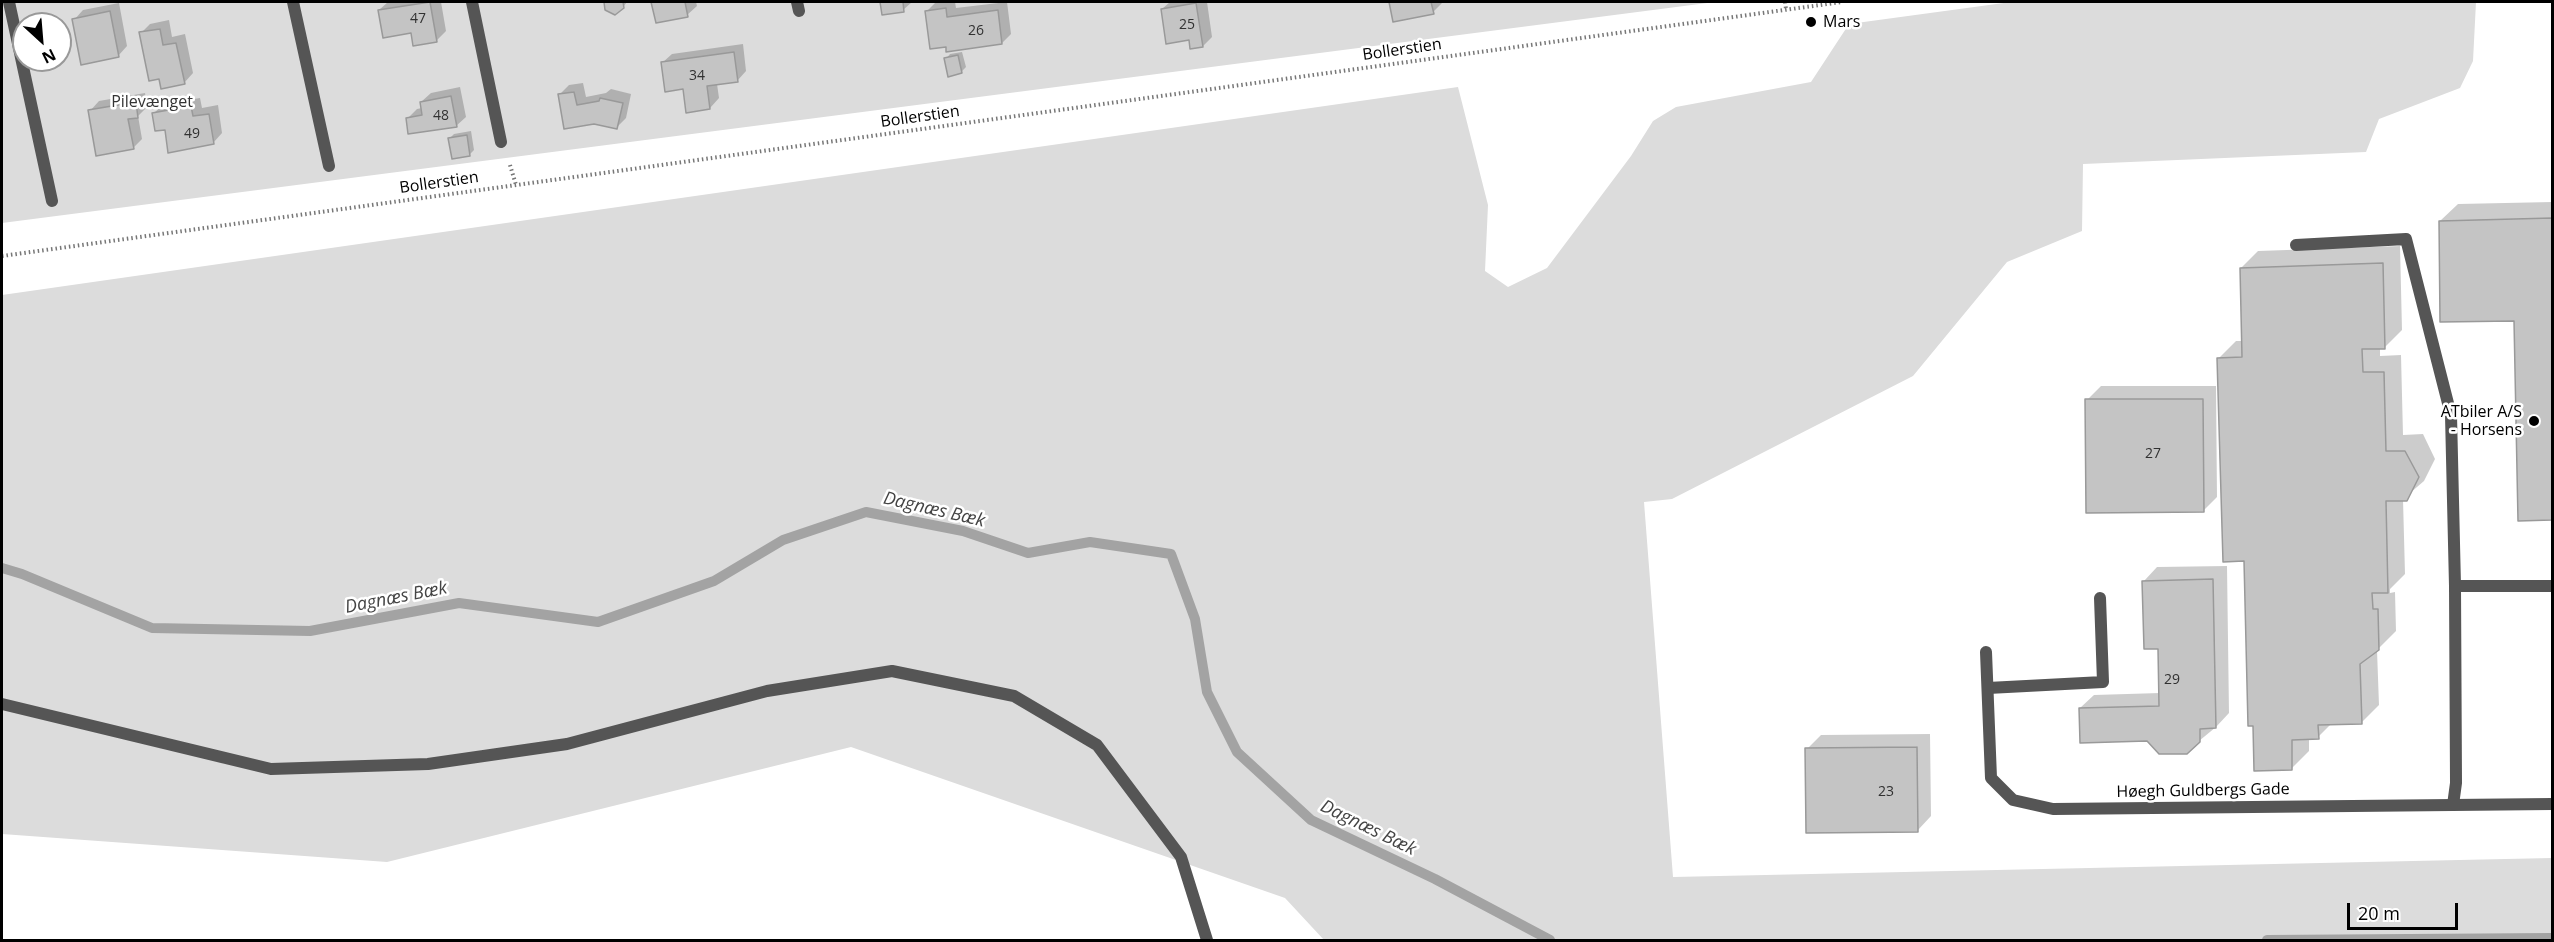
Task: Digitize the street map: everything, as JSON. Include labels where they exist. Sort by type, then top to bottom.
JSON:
[{"type":"street","points":[[9,2],[52,201]]},
{"type":"street","points":[[293,2],[329,166]]},
{"type":"street","points":[[472,2],[501,142]]},
{"type":"street","points":[[2296,245],[2406,239],[2451,415],[2455,586],[2456,783],[2453,805]]},
{"type":"street","points":[[2455,586],[2553,586]]},
{"type":"street","points":[[1988,688],[2103,682],[2100,598]]},
{"type":"street","name":"Høegh Guldbergs Gade","points":[[1986,652],[1991,778],[2013,800],[2053,809],[2553,804]]},
{"type":"street","points":[[2,704],[271,769],[428,764],[567,744],[766,691],[892,671],[1014,696],[1098,745],[1181,857],[1208,940]]},
{"type":"path","points":[[1785,2],[1786,9]]},
{"type":"path","name":"Bollerstien","points":[[2,256],[1842,2]]},
{"type":"green space","name":"Pilevænget","points":[[2,2],[1715,2],[2,223]]},
{"type":"green space","points":[[2011,2],[2476,2],[2473,61],[2460,88],[2379,119],[2366,152],[2083,164],[2082,231],[2007,262],[1913,376],[1672,499],[1644,502],[1673,877],[2552,858],[2552,940],[1324,940],[1285,898],[851,747],[387,862],[2,834],[2,295],[1458,87],[1488,205],[1485,271],[1508,287],[1547,268],[1631,156],[1653,121],[1676,107],[1811,82],[1849,24]]},
{"type":"building","points":[[430,2],[437,42],[413,46],[411,33],[383,38],[378,10]]},
{"type":"building","points":[[604,2],[623,2],[624,8],[615,15],[605,10]]},
{"type":"building","points":[[651,2],[685,2],[688,17],[656,23]]},
{"type":"building","points":[[880,2],[903,2],[904,12],[882,15]]},
{"type":"building","points":[[1389,2],[1431,2],[1434,14],[1393,22]]},
{"type":"building","points":[[1196,3],[1203,47],[1190,49],[1189,40],[1166,44],[1161,9]]},
{"type":"building","points":[[946,8],[947,17],[998,10],[1002,44],[946,52],[946,47],[930,49],[925,11]]},
{"type":"building","points":[[110,11],[119,57],[81,65],[72,19]]},
{"type":"building","points":[[160,29],[163,45],[176,43],[185,84],[161,89],[159,79],[149,81],[139,32]]},
{"type":"building","points":[[734,52],[738,82],[707,86],[710,109],[686,113],[683,89],[665,92],[661,62]]},
{"type":"building","points":[[958,55],[962,73],[948,77],[944,58]]},
{"type":"building","points":[[574,92],[577,105],[599,101],[600,98],[623,103],[617,129],[594,124],[564,129],[558,94]]},
{"type":"building","points":[[451,96],[457,127],[408,134],[406,118],[422,115],[420,102]]},
{"type":"building","points":[[136,102],[138,118],[128,119],[134,149],[96,156],[88,110]]},
{"type":"building","points":[[191,106],[193,116],[209,114],[214,144],[168,153],[165,130],[155,131],[152,113]]},
{"type":"building","points":[[467,135],[470,156],[452,159],[448,138]]},
{"type":"building","name":"ATbiler A/S - Horsens","points":[[2552,218],[2552,520],[2518,521],[2514,321],[2440,322],[2439,221]]},
{"type":"building","points":[[2383,263],[2385,349],[2362,349],[2363,372],[2384,372],[2386,451],[2405,451],[2419,477],[2407,501],[2386,501],[2388,593],[2372,593],[2373,609],[2378,609],[2379,650],[2360,664],[2362,724],[2318,725],[2319,739],[2292,740],[2292,770],[2254,771],[2253,726],[2248,726],[2244,561],[2223,562],[2217,358],[2242,357],[2240,268]]},
{"type":"building","points":[[2085,399],[2203,399],[2204,512],[2086,513]]},
{"type":"building","points":[[2213,579],[2216,728],[2200,729],[2200,742],[2187,754],[2159,754],[2147,741],[2080,743],[2079,708],[2159,706],[2158,649],[2144,649],[2142,581]]},
{"type":"building","points":[[1917,747],[1918,832],[1806,833],[1805,748]]},
{"type":"waterway","name":"Dagnæs Bæk","points":[[2,568],[22,574],[152,628],[310,631],[459,603],[598,622],[714,581],[783,540],[866,512],[963,531],[1028,553],[1090,542],[1171,554],[1195,619],[1207,692],[1237,752],[1311,820],[1435,879],[1550,940]]},
{"type":"waterway","name":"Dagnæs Bæk","points":[[2267,940],[2552,938]]},
{"type":"place","name":"Mars","points":[[1811,22]]},
{"type":"place","name":"ATbiler A/S - Horsens","points":[[2534,421]]}]
